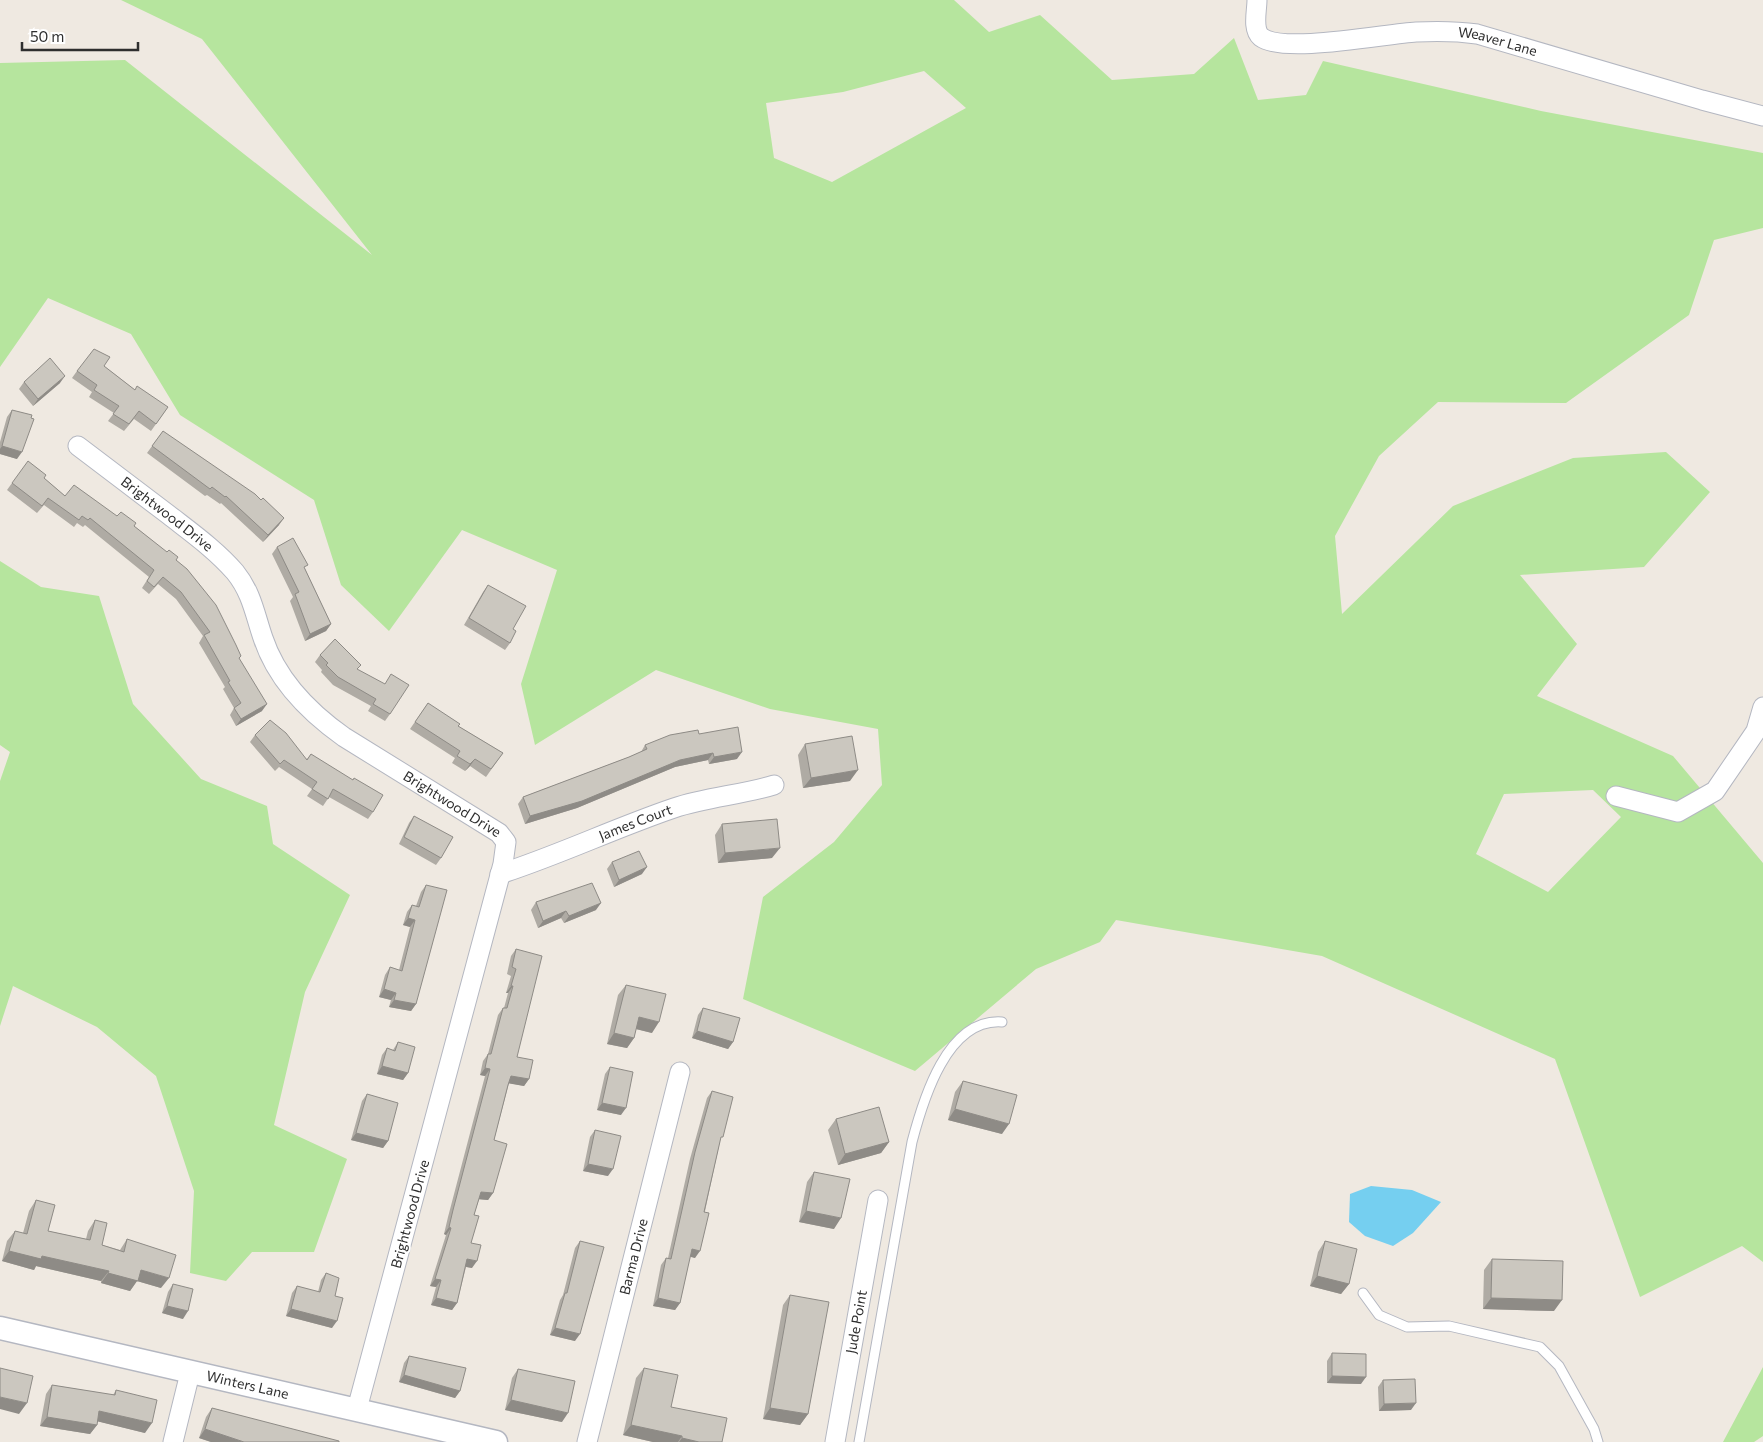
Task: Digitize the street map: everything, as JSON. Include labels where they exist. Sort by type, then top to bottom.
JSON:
[{"type":"street","name":"Weaver Lane","points":[[1257,0],[1257,30],[1261,36],[1277,42],[1297,45],[1416,32],[1458,31],[1477,34],[1763,116]]},
{"type":"street","name":"Brightwood Drive","points":[[78,446],[207,544],[234,572],[249,594],[263,638],[277,665],[293,691],[311,710],[344,737],[499,833],[506,842],[500,874],[357,1409]]},
{"type":"street","points":[[1616,796],[1678,812],[1715,791],[1756,731],[1763,707]]},
{"type":"street","name":"James Court","points":[[500,874],[539,861],[675,808],[717,796],[774,785]]},
{"type":"street","name":"Barma Drive","points":[[586,1442],[680,1072]]},
{"type":"street","name":"Jude Point","points":[[835,1442],[878,1200]]},
{"type":"street","name":"Winters Lane","points":[[0,1328],[496,1442]]},
{"type":"street","points":[[173,1442],[190,1373]]},
{"type":"lane","points":[[859,1442],[912,1142],[921,1106],[936,1070],[953,1047],[978,1024],[986,1021],[1002,1022]]},
{"type":"lane","points":[[1363,1293],[1379,1315],[1407,1327],[1449,1326],[1540,1347],[1559,1366],[1594,1429],[1598,1442]]},
{"type":"green space","points":[[121,0],[954,0],[989,32],[1040,15],[1112,80],[1194,74],[1234,38],[1258,100],[1306,95],[1323,61],[1541,111],[1763,153],[1763,228],[1714,240],[1689,315],[1566,403],[1438,402],[1379,456],[1335,536],[1342,614],[1453,506],[1573,458],[1666,452],[1710,492],[1644,567],[1520,575],[1577,644],[1537,696],[1673,756],[1763,863],[1763,1262],[1742,1246],[1640,1297],[1555,1059],[1322,956],[1116,920],[1100,942],[1036,969],[915,1071],[743,999],[763,897],[834,842],[882,785],[878,729],[770,709],[656,670],[535,745],[521,684],[557,570],[462,530],[389,631],[341,585],[314,500],[180,415],[131,334],[48,298],[0,367],[0,63],[125,60],[372,255],[202,39]],"holes":[[[924,71],[966,108],[832,182],[774,158],[766,103],[843,92]],[[1593,790],[1621,817],[1548,892],[1476,854],[1504,794]]]},
{"type":"green space","points":[[0,561],[41,587],[99,596],[133,704],[201,779],[267,806],[273,844],[350,895],[305,992],[274,1125],[347,1159],[314,1252],[252,1252],[226,1281],[190,1273],[194,1191],[156,1076],[97,1027],[13,986],[0,1026],[0,781],[10,752],[0,745]]},
{"type":"green space","points":[[1763,1367],[1763,1436],[1754,1442],[1723,1442]]},
{"type":"water","points":[[1371,1186],[1412,1190],[1441,1202],[1413,1233],[1393,1246],[1365,1236],[1349,1222],[1350,1194]]},
{"type":"building","points":[[94,349],[110,357],[104,366],[135,390],[137,386],[168,407],[156,424],[139,411],[129,424],[113,414],[119,406],[94,390],[97,385],[77,371]]},
{"type":"building","points":[[50,358],[65,376],[38,399],[24,382]]},
{"type":"building","points":[[12,410],[32,415],[31,418],[34,419],[22,452],[2,446]]},
{"type":"building","points":[[163,431],[261,500],[263,498],[284,518],[268,535],[226,496],[212,487],[210,489],[152,446]]},
{"type":"building","points":[[28,461],[46,475],[44,478],[65,496],[74,485],[117,516],[121,512],[136,523],[134,526],[167,552],[169,550],[178,557],[176,560],[187,569],[216,605],[241,656],[239,658],[267,704],[241,719],[234,708],[241,703],[204,635],[210,632],[181,592],[163,577],[154,587],[147,581],[154,570],[90,518],[88,520],[82,516],[79,520],[48,498],[42,506],[12,483]]},
{"type":"building","points":[[293,538],[308,565],[304,567],[331,624],[310,634],[295,594],[299,592],[277,547]]},
{"type":"building","points":[[488,585],[526,606],[513,629],[516,631],[510,643],[469,618]]},
{"type":"building","points":[[335,639],[361,665],[357,669],[385,684],[391,674],[409,685],[390,714],[373,704],[376,699],[338,677],[326,665],[328,663],[320,655]]},
{"type":"building","points":[[428,703],[460,724],[458,726],[503,753],[491,769],[475,759],[470,764],[457,756],[460,751],[415,722]]},
{"type":"building","points":[[270,720],[286,733],[307,760],[311,754],[353,780],[354,778],[383,795],[373,812],[333,789],[328,799],[312,789],[317,782],[284,760],[280,764],[255,735]]},
{"type":"building","points":[[738,727],[742,752],[714,757],[713,753],[680,760],[582,801],[530,816],[523,797],[629,757],[647,749],[645,745],[670,735],[698,730],[699,734]]},
{"type":"building","points":[[852,736],[858,770],[811,778],[805,744]]},
{"type":"building","points":[[414,816],[453,837],[441,858],[404,837]]},
{"type":"building","points":[[777,819],[780,848],[725,853],[722,824]]},
{"type":"building","points":[[639,851],[647,867],[619,880],[612,862]]},
{"type":"building","points":[[592,883],[601,903],[569,916],[566,911],[543,921],[536,902]]},
{"type":"building","points":[[426,885],[447,890],[416,1004],[394,1000],[396,993],[384,989],[390,967],[402,971],[415,920],[408,918],[412,905],[419,907]]},
{"type":"building","points":[[516,949],[542,956],[517,1057],[533,1060],[529,1079],[511,1076],[508,1085],[494,1140],[507,1144],[493,1193],[481,1192],[474,1215],[479,1216],[471,1243],[481,1245],[477,1261],[467,1259],[457,1303],[436,1298],[441,1280],[435,1279],[451,1228],[449,1227],[453,1210],[490,1069],[485,1068],[488,1054],[491,1054],[503,1008],[507,1008],[513,986],[511,986],[516,969],[512,967]]},
{"type":"building","points":[[626,985],[666,994],[659,1022],[639,1017],[634,1038],[614,1033]]},
{"type":"building","points":[[703,1008],[740,1018],[733,1042],[697,1031]]},
{"type":"building","points":[[398,1042],[415,1047],[408,1073],[382,1066],[387,1048],[395,1051]]},
{"type":"building","points":[[610,1067],[633,1072],[626,1108],[602,1103]]},
{"type":"building","points":[[963,1081],[1017,1095],[1009,1124],[955,1109]]},
{"type":"building","points":[[712,1091],[733,1097],[723,1137],[721,1137],[704,1212],[709,1213],[700,1251],[692,1249],[680,1303],[658,1298],[666,1258],[671,1259],[695,1152]]},
{"type":"building","points":[[367,1094],[398,1103],[388,1141],[356,1133]]},
{"type":"building","points":[[879,1107],[889,1142],[845,1154],[836,1119]]},
{"type":"building","points":[[595,1130],[621,1136],[613,1169],[588,1164]]},
{"type":"building","points":[[814,1172],[850,1179],[841,1218],[806,1211]]},
{"type":"building","points":[[36,1200],[55,1205],[48,1231],[90,1240],[95,1220],[107,1223],[102,1245],[124,1252],[127,1239],[176,1255],[169,1278],[141,1270],[138,1281],[108,1273],[109,1271],[42,1256],[41,1259],[9,1251],[15,1231],[27,1234]]},
{"type":"building","points":[[580,1241],[604,1247],[580,1334],[555,1328],[565,1293],[567,1293]]},
{"type":"building","points":[[1325,1241],[1357,1249],[1349,1284],[1317,1276]]},
{"type":"building","points":[[1492,1259],[1563,1261],[1562,1300],[1491,1298]]},
{"type":"building","points":[[326,1273],[339,1278],[335,1296],[343,1298],[337,1321],[291,1309],[297,1286],[320,1292]]},
{"type":"building","points":[[173,1284],[193,1289],[188,1311],[167,1306]]},
{"type":"building","points":[[790,1295],[829,1302],[808,1414],[770,1408]]},
{"type":"building","points":[[1332,1353],[1366,1354],[1366,1377],[1332,1376]]},
{"type":"building","points":[[409,1356],[466,1368],[460,1391],[404,1375]]},
{"type":"building","points":[[0,1368],[33,1376],[27,1403],[0,1397]]},
{"type":"building","points":[[644,1368],[678,1375],[671,1407],[727,1418],[722,1442],[699,1442],[682,1438],[682,1436],[631,1425]]},
{"type":"building","points":[[518,1369],[575,1381],[568,1413],[511,1400]]},
{"type":"building","points":[[1415,1379],[1416,1403],[1384,1404],[1383,1380]]},
{"type":"building","points":[[52,1385],[115,1395],[116,1390],[157,1400],[152,1423],[99,1411],[97,1425],[47,1417]]},
{"type":"building","points":[[212,1408],[339,1442],[244,1442],[205,1429]]}]
